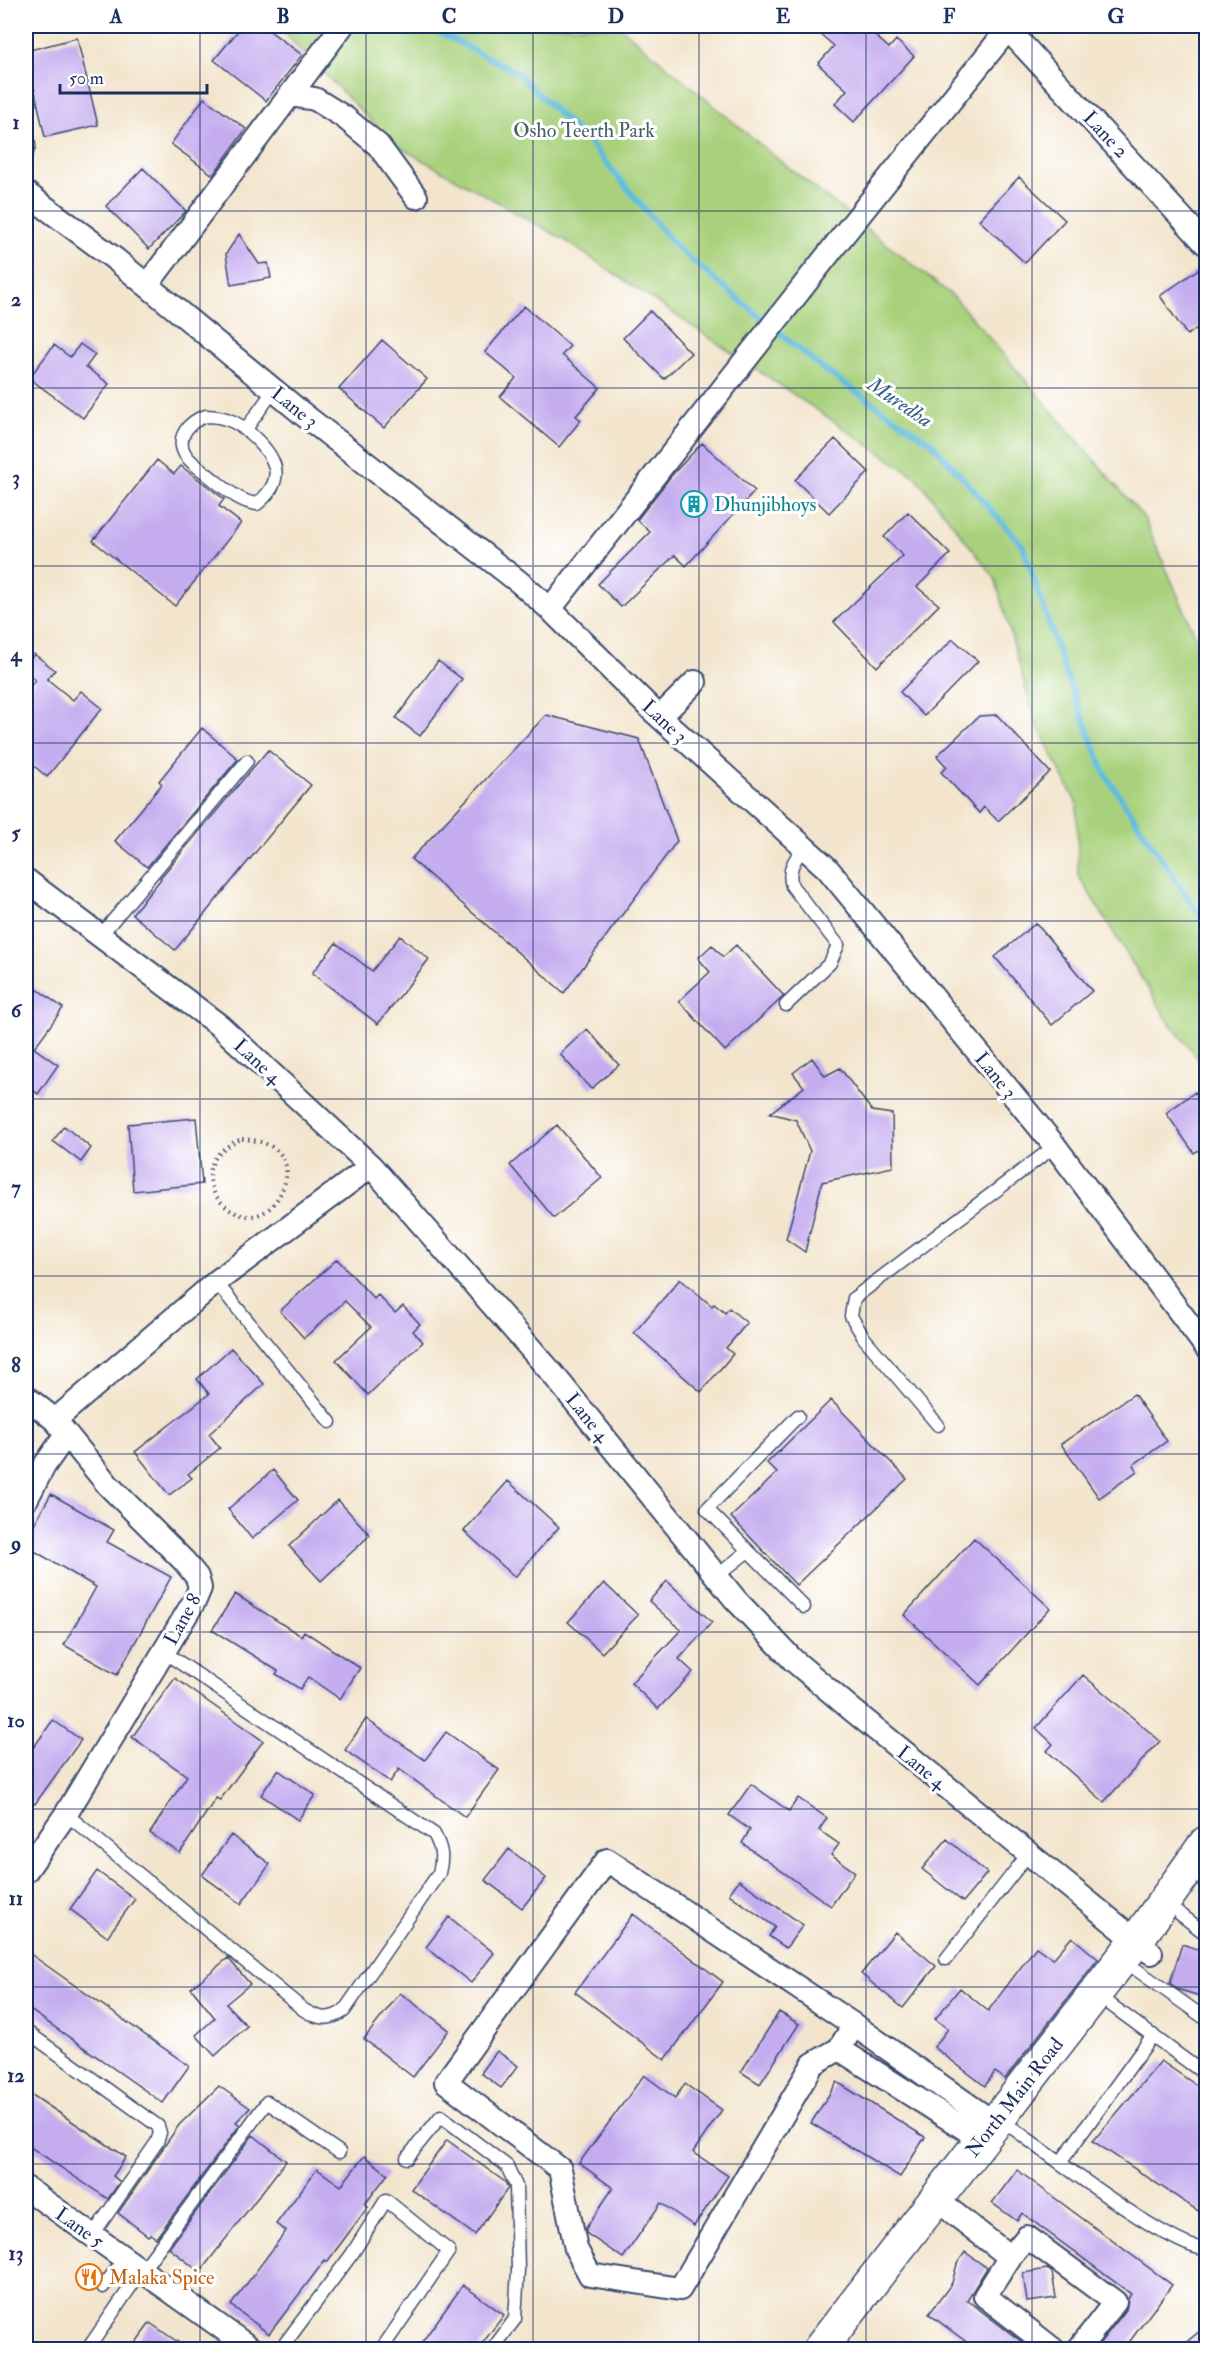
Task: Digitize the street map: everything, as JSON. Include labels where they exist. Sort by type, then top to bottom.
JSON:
[{"type":"main road","name":"North Main Road","points":[[844,2349],[951,2211],[996,2131],[1111,2005],[1206,1843]]},
{"type":"main road","name":"North Main Road","points":[[819,2349],[1141,1955],[1180,1914],[1206,1878]]},
{"type":"street","points":[[550,609],[729,384],[1007,27]]},
{"type":"street","name":"Lane 2","points":[[1007,27],[1206,244]]},
{"type":"street","points":[[147,285],[290,94],[332,29]]},
{"type":"street","points":[[290,94],[315,99],[344,117],[378,145],[416,197]]},
{"type":"street","name":"Lane 3","points":[[26,193],[115,259],[274,390],[519,582],[550,609],[660,717],[827,868],[1055,1146],[1206,1347]]},
{"type":"street","points":[[660,717],[694,682]]},
{"type":"street","name":"Lane 4","points":[[26,880],[220,1026],[370,1166],[552,1373],[735,1599],[794,1660],[1029,1853],[1141,1955]]},
{"type":"street","points":[[26,1500],[44,1466],[60,1427],[216,1282],[370,1166]]},
{"type":"street","name":"Lane 8","points":[[26,1397],[60,1427],[108,1485],[197,1577],[200,1588],[195,1600],[66,1814],[29,1859]]},
{"type":"street","points":[[854,2025],[839,2049],[813,2064],[680,2289],[590,2275],[576,2249],[560,2169],[446,2082],[607,1860],[854,2025],[996,2131]]},
{"type":"street","points":[[839,2049],[996,2131]]},
{"type":"street","name":"Lane 5","points":[[26,2188],[253,2349]]},
{"type":"street","points":[[951,2211],[1010,2257]]},
{"type":"street","points":[[1054,2349],[985,2296],[1026,2237],[1115,2302],[1078,2349]]},
{"type":"lane","points":[[26,122],[29,146],[26,155]]},
{"type":"lane","points":[[246,429],[274,390]]},
{"type":"lane","points":[[206,416],[231,419],[246,429],[273,459],[276,470],[274,484],[266,497],[257,504],[247,503],[230,492],[187,457],[182,446],[182,436],[187,427],[195,419],[206,416]]},
{"type":"lane","points":[[100,936],[247,761]]},
{"type":"lane","points":[[786,1005],[830,963],[838,945],[792,886],[789,875],[791,868],[804,847]]},
{"type":"lane","points":[[938,1425],[864,1338],[851,1316],[854,1298],[1055,1146]]},
{"type":"lane","points":[[216,1282],[330,1422]]},
{"type":"lane","points":[[798,1416],[707,1509],[804,1607]]},
{"type":"lane","points":[[717,1576],[748,1551]]},
{"type":"lane","points":[[66,1814],[304,2010],[316,2017],[332,2019],[344,2011],[439,1873],[442,1849],[434,1834],[164,1652]]},
{"type":"lane","points":[[946,1959],[1029,1853]]},
{"type":"lane","points":[[1180,1914],[1206,1934]]},
{"type":"lane","points":[[1141,1955],[1206,2019]]},
{"type":"lane","points":[[1111,2005],[1206,2075]]},
{"type":"lane","points":[[26,2031],[158,2126],[160,2133],[157,2142],[92,2236]]},
{"type":"lane","points":[[1060,2163],[1153,2035]]},
{"type":"lane","points":[[87,2349],[133,2264],[267,2102],[339,2152]]},
{"type":"lane","points":[[407,2158],[441,2116],[507,2166],[512,2176],[516,2186],[517,2302],[515,2319],[492,2349]]},
{"type":"lane","points":[[996,2131],[1060,2163],[1128,2211],[1184,2243],[1206,2249]]},
{"type":"lane","points":[[280,2349],[352,2254],[386,2200],[449,2251],[381,2349]]},
{"type":"lane","points":[[103,2287],[133,2264]]},
{"type":"path","points":[[242,1139],[258,1139],[271,1144],[280,1153],[286,1166],[287,1178],[282,1192],[264,1213],[238,1215],[226,1209],[214,1192],[209,1177],[213,1161],[229,1144],[242,1139]]},
{"type":"green space","name":"Osho Teerth Park","points":[[277,26],[619,26],[775,157],[954,297],[1144,518],[1206,660],[1206,1069],[1167,1019],[1078,875],[1077,804],[1035,721],[995,578],[916,477],[563,239],[394,144]]},
{"type":"building","points":[[242,26],[263,26],[302,55],[266,101],[214,60]]},
{"type":"building","points":[[811,26],[864,26],[889,48],[896,40],[914,56],[854,122],[835,104],[847,90],[818,64],[834,46]]},
{"type":"building","points":[[77,38],[98,125],[45,137],[26,51]]},
{"type":"building","points":[[204,98],[246,129],[213,175],[171,144]]},
{"type":"building","points":[[143,168],[186,211],[149,249],[106,206]]},
{"type":"building","points":[[1019,177],[1065,220],[1025,263],[979,220]]},
{"type":"building","points":[[239,234],[259,264],[268,263],[271,278],[231,285],[226,254]]},
{"type":"building","points":[[1206,264],[1206,322],[1187,335],[1160,296]]},
{"type":"building","points":[[524,306],[570,346],[562,355],[600,388],[576,416],[581,420],[559,447],[500,397],[516,378],[485,352]]},
{"type":"building","points":[[650,311],[691,353],[664,379],[623,338]]},
{"type":"building","points":[[382,340],[427,379],[384,428],[339,389]]},
{"type":"building","points":[[80,344],[95,355],[86,367],[109,384],[83,418],[29,378],[54,345],[70,357]]},
{"type":"building","points":[[835,439],[869,472],[829,513],[795,480]]},
{"type":"building","name":"Dhunjibhoys","points":[[702,443],[755,491],[686,566],[675,555],[621,607],[598,584],[650,532],[637,520],[671,476]]},
{"type":"building","points":[[157,460],[174,474],[181,466],[224,499],[219,506],[241,523],[175,606],[93,541]]},
{"type":"building","points":[[908,512],[950,554],[917,587],[939,605],[877,667],[834,622],[903,556],[884,537]]},
{"type":"building","points":[[953,639],[978,661],[924,716],[900,692]]},
{"type":"building","points":[[34,654],[55,670],[47,679],[73,700],[81,691],[102,708],[47,777],[26,759],[26,692],[35,680],[26,672],[26,665]]},
{"type":"building","points":[[438,661],[462,679],[420,736],[396,718]]},
{"type":"building","points":[[546,715],[639,739],[677,841],[564,993],[411,859]]},
{"type":"building","points":[[997,715],[1050,772],[998,821],[984,807],[979,813],[941,772],[947,767],[937,756],[979,716]]},
{"type":"building","points":[[202,728],[238,759],[147,867],[115,841],[162,784],[159,781]]},
{"type":"building","points":[[268,750],[311,785],[175,950],[132,914]]},
{"type":"building","points":[[1036,923],[1092,991],[1052,1025],[995,957]]},
{"type":"building","points":[[400,936],[429,959],[378,1024],[312,973],[336,943],[372,971]]},
{"type":"building","points":[[712,945],[723,957],[736,945],[784,996],[725,1051],[679,1001],[710,972],[698,958]]},
{"type":"building","points":[[26,981],[63,1008],[34,1048],[58,1065],[38,1094],[26,1085]]},
{"type":"building","points":[[587,1029],[619,1065],[591,1089],[560,1054]]},
{"type":"building","points":[[812,1058],[825,1076],[840,1068],[872,1111],[892,1114],[893,1167],[822,1182],[805,1252],[786,1239],[810,1151],[796,1120],[770,1113],[804,1087],[793,1073]]},
{"type":"building","points":[[1195,1092],[1206,1108],[1206,1145],[1194,1153],[1166,1113]]},
{"type":"building","points":[[196,1118],[202,1184],[133,1191],[128,1124]]},
{"type":"building","points":[[557,1125],[602,1178],[554,1218],[510,1165]]},
{"type":"building","points":[[64,1126],[91,1148],[81,1162],[53,1141]]},
{"type":"building","points":[[337,1259],[374,1299],[378,1295],[395,1313],[403,1306],[420,1324],[413,1331],[423,1342],[368,1395],[336,1360],[371,1327],[345,1301],[304,1338],[280,1311]]},
{"type":"building","points":[[680,1279],[712,1306],[714,1304],[725,1313],[729,1308],[747,1323],[726,1348],[733,1354],[701,1392],[634,1333]]},
{"type":"building","points":[[231,1348],[264,1384],[209,1434],[220,1448],[188,1474],[192,1478],[169,1495],[135,1452],[209,1394],[197,1379]]},
{"type":"building","points":[[1134,1394],[1167,1441],[1133,1465],[1137,1471],[1099,1498],[1061,1444]]},
{"type":"building","points":[[831,1400],[907,1479],[796,1585],[731,1517],[777,1473],[767,1463]]},
{"type":"building","points":[[273,1470],[298,1500],[252,1539],[228,1509]]},
{"type":"building","points":[[508,1481],[559,1527],[515,1577],[464,1531]]},
{"type":"building","points":[[51,1494],[114,1530],[107,1542],[171,1577],[117,1675],[64,1645],[96,1587],[26,1546],[26,1539]]},
{"type":"building","points":[[338,1500],[370,1535],[321,1581],[289,1546]]},
{"type":"building","points":[[974,1538],[1050,1608],[980,1685],[904,1615]]},
{"type":"building","points":[[667,1581],[712,1622],[679,1659],[693,1672],[658,1709],[631,1683],[681,1630],[649,1601]]},
{"type":"building","points":[[604,1583],[638,1615],[602,1653],[568,1622]]},
{"type":"building","points":[[235,1594],[301,1636],[304,1631],[360,1668],[340,1699],[308,1677],[300,1689],[276,1674],[278,1671],[212,1630]]},
{"type":"building","points":[[1083,1675],[1160,1741],[1104,1802],[1047,1751],[1053,1744],[1036,1728]]},
{"type":"building","points":[[175,1678],[263,1741],[220,1800],[216,1798],[180,1853],[150,1833],[187,1776],[132,1737]]},
{"type":"building","points":[[366,1719],[425,1760],[446,1732],[499,1770],[465,1817],[399,1769],[390,1782],[345,1750]]},
{"type":"building","points":[[53,1720],[81,1740],[35,1804],[26,1798],[26,1758]]},
{"type":"building","points":[[278,1770],[315,1795],[298,1820],[261,1795]]},
{"type":"building","points":[[751,1784],[789,1811],[798,1798],[827,1818],[819,1830],[839,1844],[831,1855],[855,1872],[831,1906],[742,1843],[750,1830],[729,1815]]},
{"type":"building","points":[[231,1835],[270,1864],[241,1904],[202,1875]]},
{"type":"building","points":[[947,1839],[987,1873],[963,1902],[922,1869]]},
{"type":"building","points":[[509,1849],[546,1878],[522,1908],[485,1880]]},
{"type":"building","points":[[97,1871],[135,1899],[107,1937],[70,1909]]},
{"type":"building","points":[[739,1880],[803,1925],[786,1948],[769,1936],[775,1927],[729,1894]]},
{"type":"building","points":[[633,1914],[723,1982],[665,2060],[575,1992]]},
{"type":"building","points":[[449,1917],[494,1953],[471,1983],[426,1947]]},
{"type":"building","points":[[895,1932],[936,1966],[903,2008],[861,1974]]},
{"type":"building","points":[[1072,1937],[1098,1959],[1005,2079],[995,2072],[985,2086],[934,2047],[948,2029],[935,2019],[960,1988],[988,2011],[1036,1947],[1053,1959]]},
{"type":"building","points":[[1182,1944],[1206,1952],[1206,1998],[1177,1989],[1170,1983]]},
{"type":"building","points":[[26,1951],[189,2066],[163,2103],[26,2007]]},
{"type":"building","points":[[228,1958],[250,1984],[226,2004],[247,2026],[215,2056],[196,2035],[215,2018],[191,1988]]},
{"type":"building","points":[[400,1993],[449,2030],[413,2077],[364,2039]]},
{"type":"building","points":[[779,2012],[799,2024],[760,2084],[741,2072]]},
{"type":"building","points":[[497,2051],[518,2066],[501,2088],[481,2073]]},
{"type":"building","points":[[1161,2061],[1206,2092],[1206,2216],[1093,2141]]},
{"type":"building","points":[[644,2075],[675,2098],[685,2084],[722,2110],[693,2152],[728,2176],[694,2226],[661,2203],[623,2258],[586,2233],[586,2228],[613,2188],[579,2163]]},
{"type":"building","points":[[837,2082],[925,2137],[900,2177],[811,2123]]},
{"type":"building","points":[[219,2086],[250,2108],[236,2122],[240,2125],[156,2238],[150,2234],[148,2236],[118,2213],[179,2125]]},
{"type":"building","points":[[26,2091],[126,2157],[113,2176],[120,2182],[108,2199],[26,2144]]},
{"type":"building","points":[[253,2135],[286,2161],[200,2272],[169,2248]]},
{"type":"building","points":[[447,2140],[505,2182],[508,2188],[475,2235],[411,2189]]},
{"type":"building","points":[[364,2156],[388,2174],[365,2204],[368,2207],[269,2334],[231,2305],[286,2231],[276,2224],[317,2169],[341,2186]]},
{"type":"building","points":[[1017,2170],[1172,2285],[1124,2349],[1095,2349],[1126,2310],[1131,2294],[1022,2213],[1017,2221],[992,2203]]},
{"type":"building","points":[[965,2252],[987,2268],[967,2300],[1031,2349],[976,2349],[929,2314],[952,2283],[957,2264]]},
{"type":"building","points":[[1047,2269],[1052,2272],[1056,2298],[1027,2302],[1023,2273]]},
{"type":"building","points":[[463,2285],[504,2315],[478,2349],[433,2349],[422,2342]]},
{"type":"building","points":[[150,2323],[188,2349],[131,2349]]},
{"type":"building","points":[[1200,2331],[1206,2342],[1206,2349],[1178,2349]]},
{"type":"waterway","name":"Muredha","points":[[427,26],[516,72],[593,147],[678,249],[823,369],[932,443],[1023,546],[1063,666],[1105,774],[1206,925]]},
{"type":"place","name":"Dhunjibhoys","points":[[694,504]]},
{"type":"place","name":"Malaka Spice","points":[[89,2277]]}]
